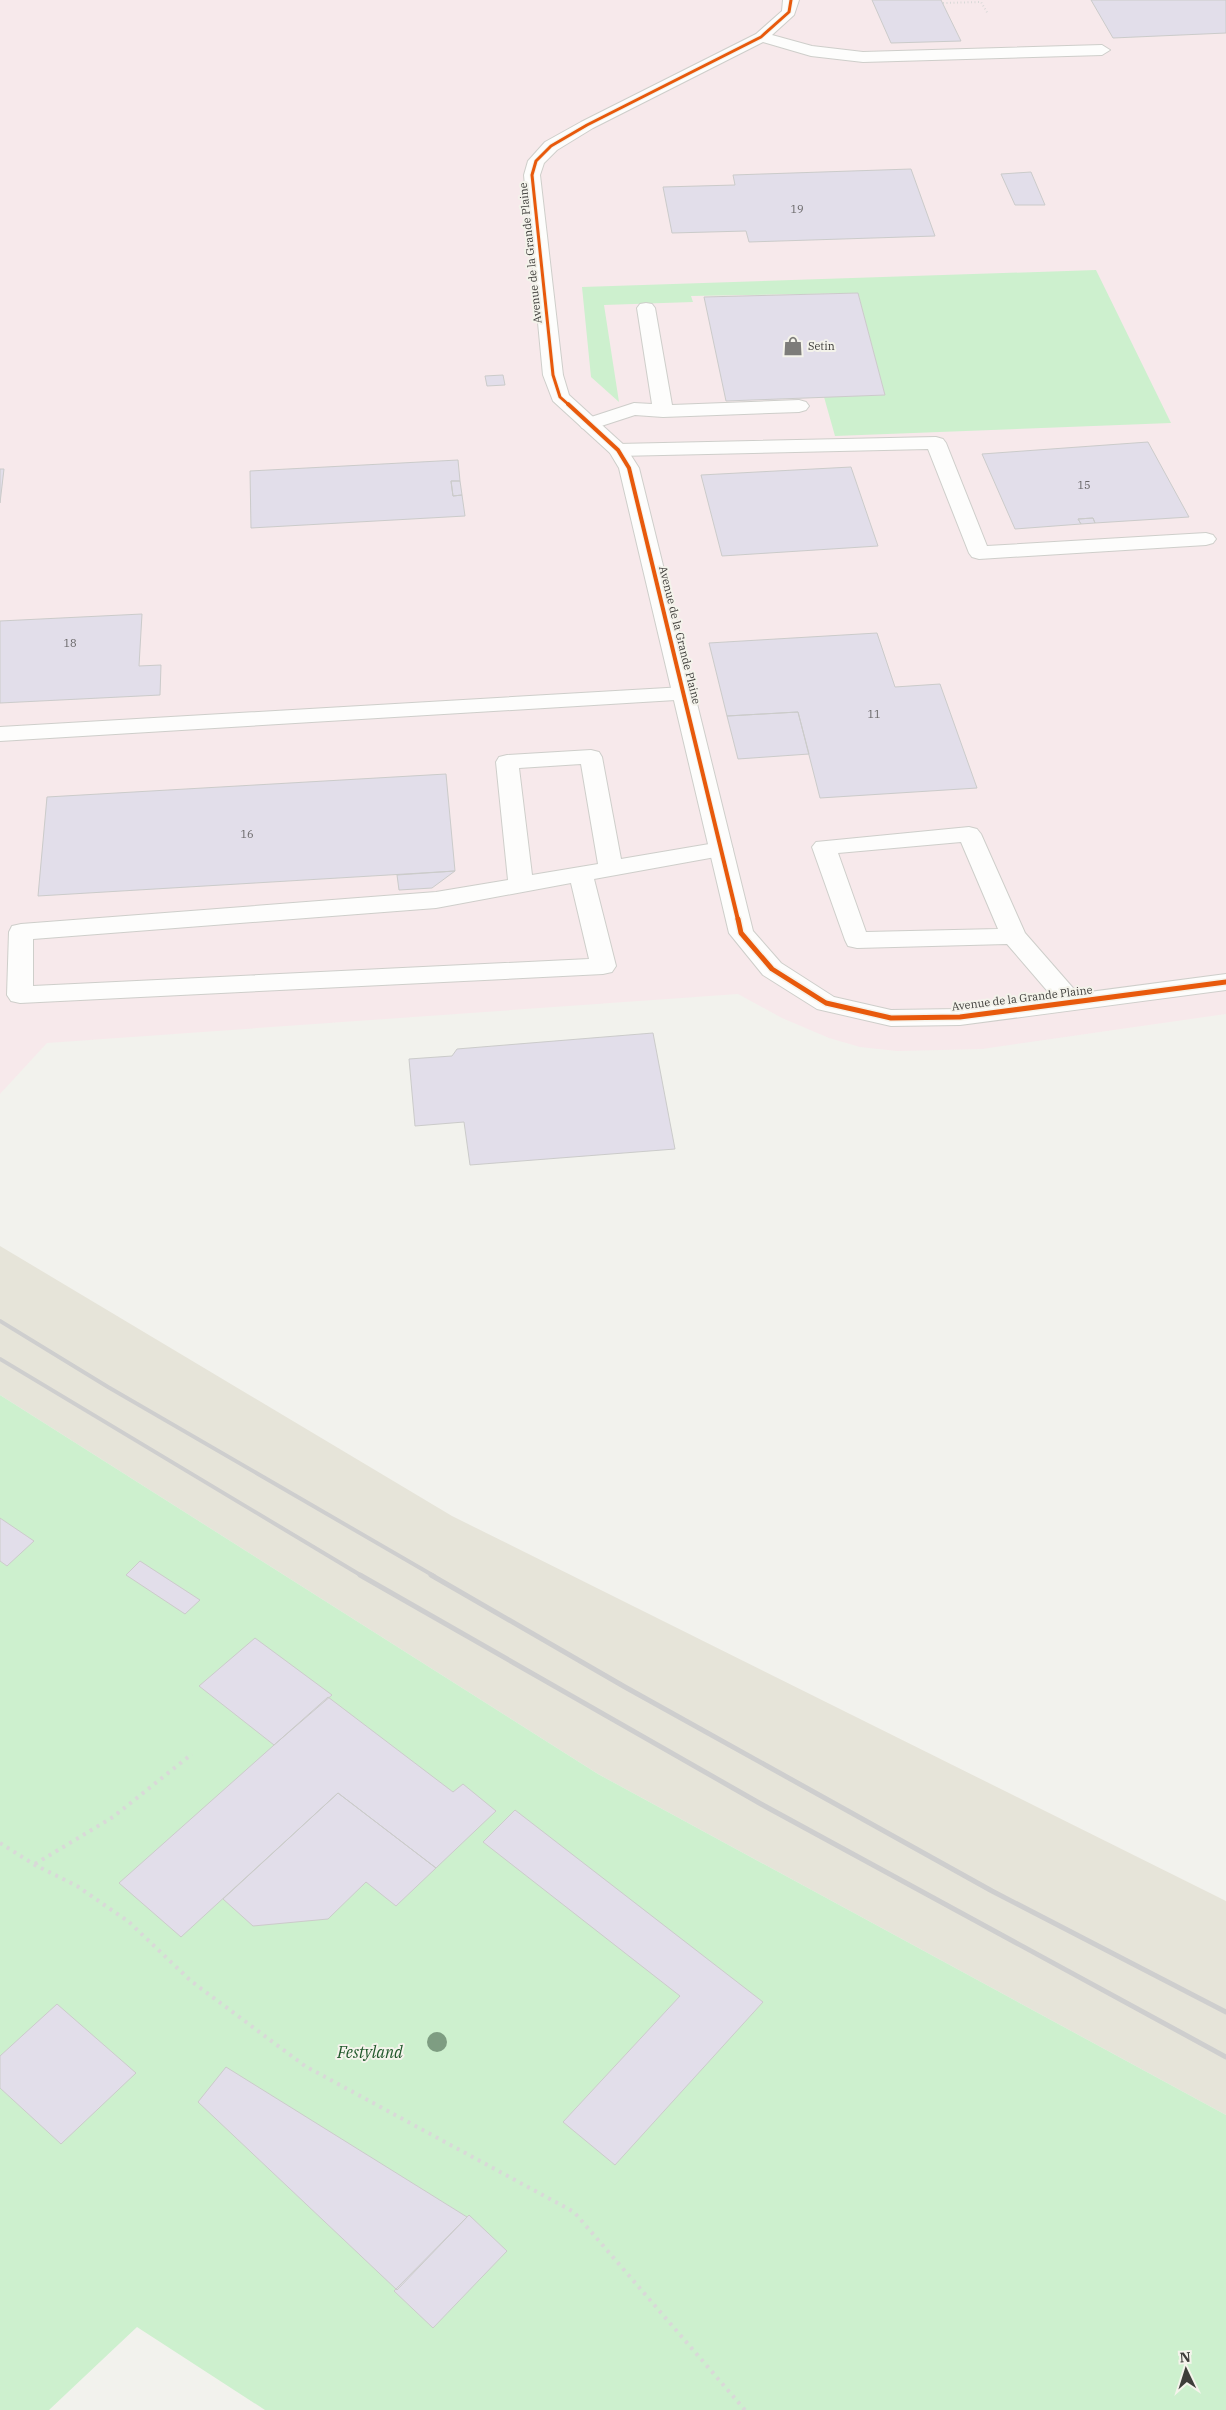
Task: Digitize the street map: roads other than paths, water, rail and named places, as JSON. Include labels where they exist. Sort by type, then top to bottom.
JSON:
[{"type":"street","name":"Avenue de la Grande Plaine","points":[[791,0],[789,12],[761,37],[587,125],[551,146],[536,161],[532,175],[553,375],[560,396],[618,450],[629,468],[742,933],[772,968],[826,1003],[891,1018],[960,1017],[1226,982]]},
{"type":"street","points":[[761,37],[811,50],[863,57],[1102,50]]},
{"type":"street","points":[[646,308],[663,411]]},
{"type":"street","points":[[589,424],[634,409],[663,411],[799,406]]},
{"type":"street","points":[[618,450],[936,443],[979,553],[1206,539]]},
{"type":"street","points":[[0,734],[684,694]]},
{"type":"street","points":[[521,885],[507,762],[591,756],[610,868]]},
{"type":"street","points":[[1014,936],[857,940],[824,847],[969,834],[1014,936],[1071,1002]]},
{"type":"street","points":[[581,874],[603,966],[20,995],[21,932],[436,900],[610,868],[721,849]]},
{"type":"railway","points":[[0,1321],[108,1387],[434,1576]]},
{"type":"railway","points":[[0,1359],[362,1576]]},
{"type":"railway","points":[[360,1575],[761,1804],[1226,2057]]},
{"type":"railway","points":[[431,1575],[625,1687],[992,1891],[1226,2012]]},
{"type":"place","name":"Setin","points":[[793,346]]},
{"type":"park label","name":"Festyland","points":[[370,2052]]}]
